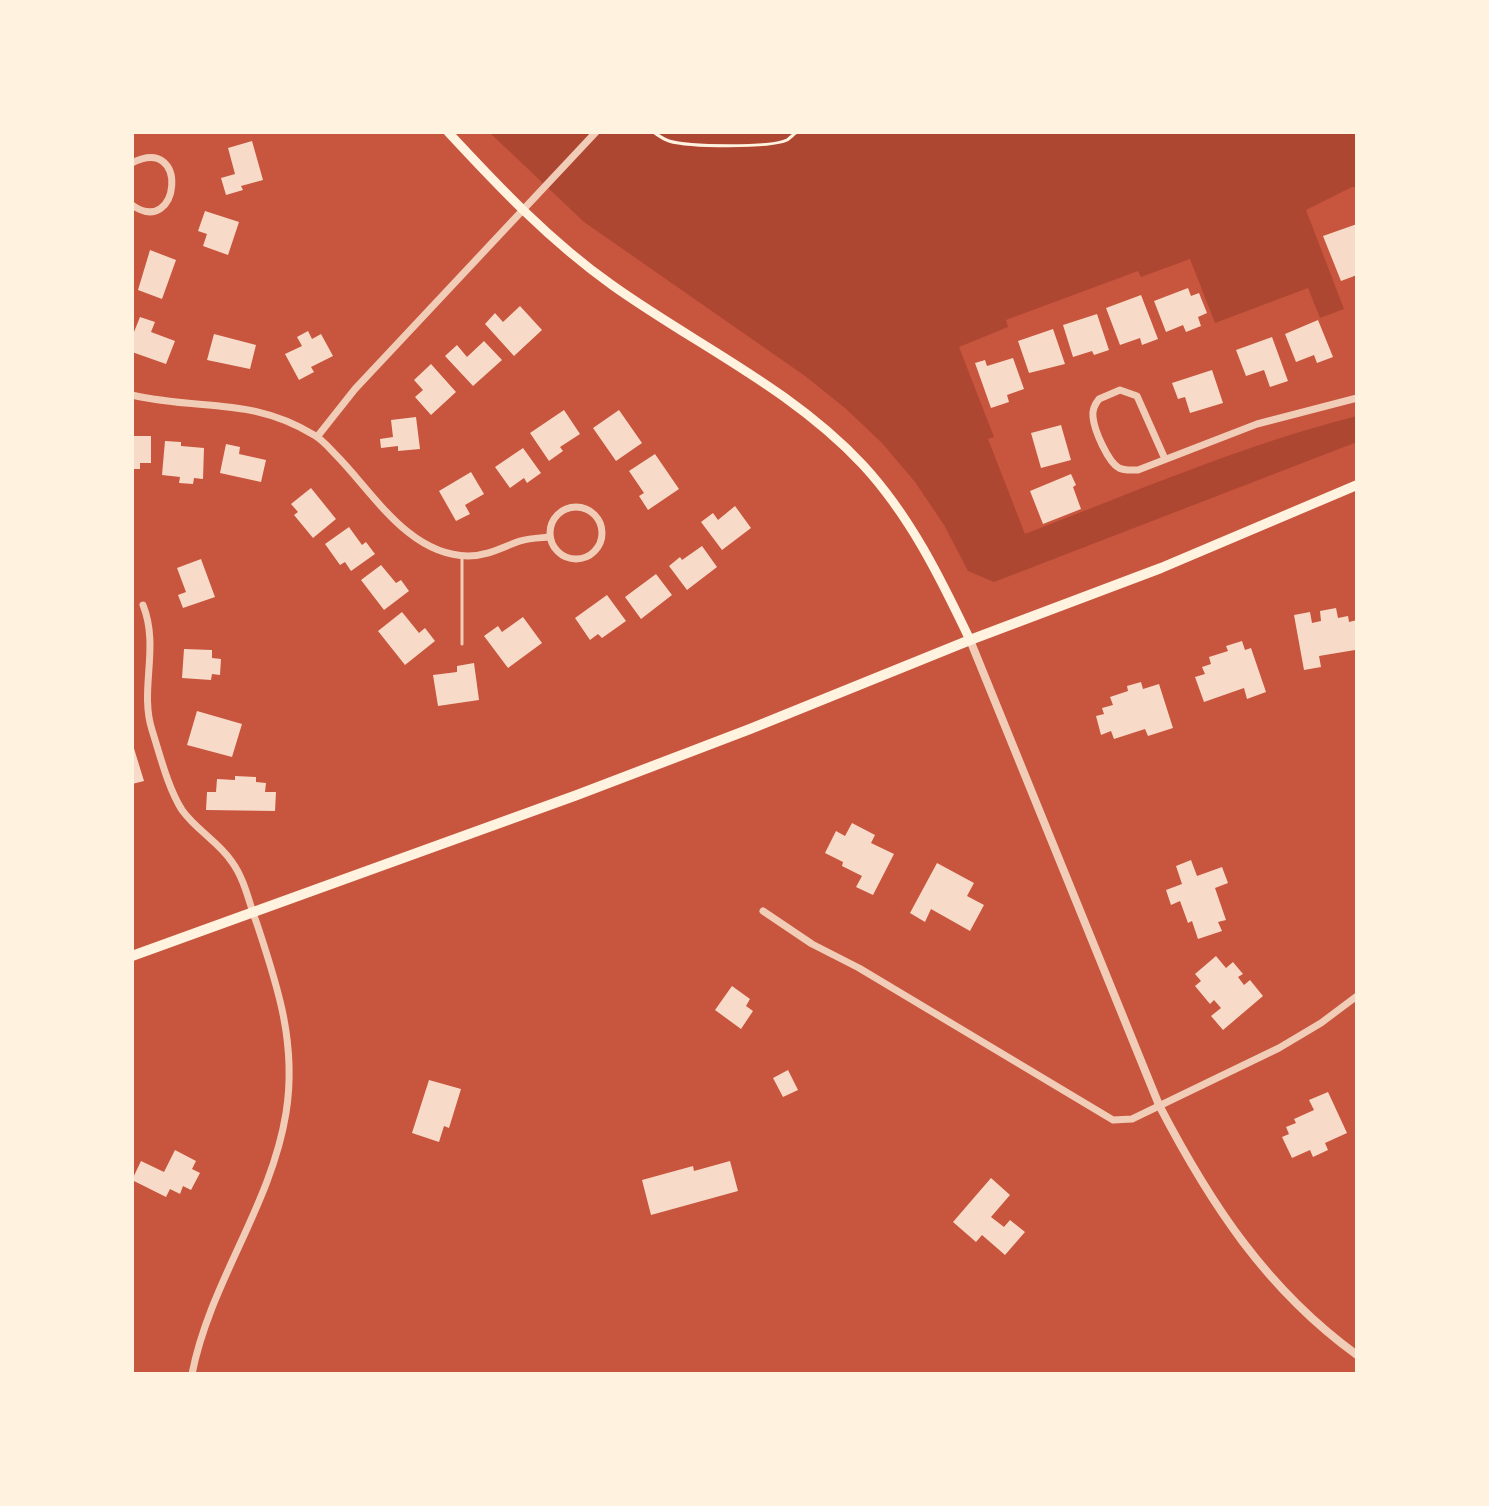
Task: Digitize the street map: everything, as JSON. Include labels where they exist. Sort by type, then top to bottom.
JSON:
[{"type":"main road","points":[[448,132],[522,211],[612,285],[740,366],[827,429],[864,466],[904,515],[970,640]]},
{"type":"main road","points":[[132,956],[591,789],[1161,568],[1357,485]]},
{"type":"street","points":[[317,437],[355,389],[596,132]]},
{"type":"street","points":[[132,163],[153,158],[164,164],[170,171],[174,187],[171,196],[157,209],[146,211],[132,205]]},
{"type":"street","points":[[1165,459],[1137,396],[1120,390],[1099,399],[1092,415],[1109,459],[1117,467],[1138,470],[1257,424],[1357,398]]},
{"type":"street","points":[[132,395],[246,408],[269,414],[317,437],[407,533],[429,547],[462,555],[486,555],[529,539],[550,537]]},
{"type":"street","points":[[574,508],[591,512],[602,532],[597,549],[580,559],[558,552],[550,537],[553,522],[559,514],[574,508]]},
{"type":"street","points":[[143,605],[151,633],[151,727],[183,810],[232,862],[243,881],[282,1002],[288,1035],[286,1111],[277,1153],[263,1196],[209,1316],[192,1374]]},
{"type":"street","points":[[970,640],[1159,1105],[1188,1162],[1223,1218],[1258,1262],[1301,1306],[1357,1355]]},
{"type":"street","points":[[763,911],[812,944],[859,968],[1113,1120],[1132,1119],[1279,1048],[1321,1023],[1357,996]]},
{"type":"lane","points":[[462,555],[462,644]]},
{"type":"path","points":[[653,132],[669,141],[693,145],[775,143],[797,132]]},
{"type":"shaded area","points":[[489,132],[1357,132],[1357,187],[1306,210],[1344,309],[1320,318],[1308,288],[1215,323],[1190,259],[1141,277],[1138,271],[1006,320],[1008,327],[959,347],[994,437],[988,439],[1025,534],[1230,455],[1357,416],[1357,442],[994,582],[968,571],[944,525],[915,482],[882,443],[845,408],[805,376],[584,222]]},
{"type":"building","points":[[252,141],[263,180],[241,186],[243,190],[226,195],[221,178],[235,174],[228,148]]},
{"type":"building","points":[[205,211],[239,222],[228,255],[203,246],[207,234],[198,231]]},
{"type":"building","points":[[1357,224],[1357,275],[1341,281],[1323,236]]},
{"type":"building","points":[[150,250],[176,260],[162,299],[138,290]]},
{"type":"building","points":[[1188,288],[1191,296],[1199,293],[1207,313],[1198,317],[1201,326],[1186,332],[1183,325],[1166,332],[1154,301]]},
{"type":"building","points":[[1141,295],[1158,339],[1142,345],[1140,338],[1120,345],[1106,308]]},
{"type":"building","points":[[520,306],[542,330],[514,356],[485,324],[495,313],[503,322]]},
{"type":"building","points":[[1097,314],[1109,350],[1073,357],[1063,325]]},
{"type":"building","points":[[140,317],[155,322],[151,332],[175,341],[166,364],[132,352],[132,337]]},
{"type":"building","points":[[1318,320],[1333,357],[1317,363],[1314,355],[1296,362],[1285,334]]},
{"type":"building","points":[[1053,329],[1065,364],[1029,373],[1018,341]]},
{"type":"building","points":[[308,331],[312,339],[321,334],[333,356],[311,367],[314,372],[299,380],[285,354],[302,346],[297,337]]},
{"type":"building","points":[[214,334],[256,345],[250,369],[207,360]]},
{"type":"building","points":[[1272,337],[1288,381],[1270,387],[1264,370],[1246,376],[1236,350]]},
{"type":"building","points":[[484,341],[502,360],[473,386],[445,356],[457,345],[467,357]]},
{"type":"building","points":[[1013,358],[1024,389],[1007,395],[1009,402],[991,408],[975,363],[985,360],[987,366]]},
{"type":"building","points":[[431,364],[456,392],[431,415],[415,397],[423,390],[414,380]]},
{"type":"building","points":[[1212,370],[1223,403],[1190,413],[1185,397],[1178,399],[1172,383]]},
{"type":"building","points":[[564,410],[580,434],[560,447],[563,451],[549,461],[530,433]]},
{"type":"building","points":[[619,410],[642,443],[616,461],[593,428]]},
{"type":"building","points":[[416,417],[420,449],[398,451],[398,446],[381,448],[380,439],[393,437],[391,420]]},
{"type":"building","points":[[1061,425],[1071,460],[1041,468],[1031,433]]},
{"type":"building","points":[[132,436],[151,436],[151,463],[140,463],[140,469],[132,469]]},
{"type":"building","points":[[165,441],[204,448],[203,479],[194,478],[193,484],[179,483],[180,477],[162,475]]},
{"type":"building","points":[[226,444],[240,447],[239,454],[266,460],[261,482],[220,473]]},
{"type":"building","points":[[523,448],[541,473],[527,483],[524,478],[510,488],[495,467]]},
{"type":"building","points":[[655,454],[679,489],[648,510],[639,496],[644,493],[629,471]]},
{"type":"building","points":[[471,472],[484,494],[465,505],[470,514],[456,521],[439,491]]},
{"type":"building","points":[[1071,474],[1081,509],[1043,524],[1030,491]]},
{"type":"building","points":[[311,488],[336,519],[313,538],[294,515],[298,512],[291,504]]},
{"type":"building","points":[[735,506],[751,528],[722,550],[701,522],[713,513],[718,520]]},
{"type":"building","points":[[349,527],[362,545],[366,542],[375,554],[351,571],[345,562],[340,565],[325,544]]},
{"type":"building","points":[[702,546],[717,567],[687,590],[669,566]]},
{"type":"building","points":[[201,559],[215,597],[183,608],[178,595],[186,592],[177,568]]},
{"type":"building","points":[[381,565],[396,583],[401,580],[409,591],[384,610],[361,580]]},
{"type":"building","points":[[656,574],[672,595],[641,619],[625,597]]},
{"type":"building","points":[[607,595],[626,621],[602,638],[598,634],[590,640],[575,618]]},
{"type":"building","points":[[1336,608],[1338,618],[1348,616],[1349,622],[1357,620],[1355,650],[1319,656],[1321,667],[1304,670],[1294,615],[1310,612],[1312,623],[1321,621],[1320,611]]},
{"type":"building","points":[[402,612],[419,633],[425,628],[435,641],[405,665],[378,631]]},
{"type":"building","points":[[523,617],[542,643],[508,668],[484,636],[498,626],[502,632]]},
{"type":"building","points":[[1242,641],[1245,650],[1251,648],[1266,692],[1247,699],[1244,688],[1204,702],[1195,677],[1205,674],[1202,667],[1211,664],[1209,657],[1228,651],[1226,646]]},
{"type":"building","points":[[184,649],[212,650],[212,658],[221,659],[220,675],[212,674],[211,680],[182,678]]},
{"type":"building","points":[[474,663],[479,700],[438,706],[433,675],[457,672],[457,666]]},
{"type":"building","points":[[1141,682],[1143,689],[1159,684],[1173,728],[1148,736],[1145,729],[1114,739],[1111,731],[1101,735],[1096,716],[1104,714],[1102,708],[1113,705],[1110,697],[1128,691],[1127,686]]},
{"type":"building","points":[[197,711],[242,724],[232,757],[187,745]]},
{"type":"building","points":[[132,742],[144,781],[132,784]]},
{"type":"building","points":[[235,776],[256,777],[256,782],[266,783],[265,792],[276,792],[275,811],[206,810],[207,792],[216,792],[217,779],[235,780]]},
{"type":"building","points":[[852,823],[875,835],[871,843],[894,854],[873,895],[856,887],[862,876],[825,853],[836,831],[845,836]]},
{"type":"building","points":[[1191,860],[1197,876],[1222,867],[1228,883],[1215,888],[1226,920],[1218,922],[1222,931],[1198,939],[1180,901],[1171,905],[1166,890],[1182,884],[1176,866]]},
{"type":"building","points":[[937,863],[974,883],[967,896],[984,905],[970,931],[931,909],[925,922],[910,913]]},
{"type":"building","points":[[1216,956],[1226,968],[1233,962],[1243,974],[1238,977],[1244,985],[1250,980],[1263,996],[1223,1030],[1211,1016],[1221,1008],[1214,1000],[1210,1004],[1195,986],[1201,981],[1195,974]]},
{"type":"building","points":[[732,986],[750,999],[746,1006],[753,1011],[741,1029],[715,1010]]},
{"type":"building","points":[[788,1070],[798,1090],[783,1097],[773,1078]]},
{"type":"building","points":[[429,1080],[461,1089],[449,1128],[444,1126],[439,1142],[412,1133]]},
{"type":"building","points":[[1328,1092],[1347,1133],[1325,1143],[1328,1150],[1313,1157],[1310,1150],[1292,1158],[1282,1137],[1289,1134],[1286,1127],[1296,1123],[1294,1119],[1314,1110],[1309,1100]]},
{"type":"building","points":[[175,1150],[196,1161],[192,1169],[200,1173],[191,1190],[183,1186],[180,1194],[170,1189],[166,1197],[132,1180],[141,1161],[164,1172]]},
{"type":"building","points":[[730,1161],[738,1191],[651,1215],[642,1180],[693,1166],[694,1171]]},
{"type":"building","points":[[991,1178],[1010,1195],[991,1217],[1004,1227],[1010,1220],[1025,1232],[1005,1255],[982,1235],[976,1242],[953,1222]]}]
